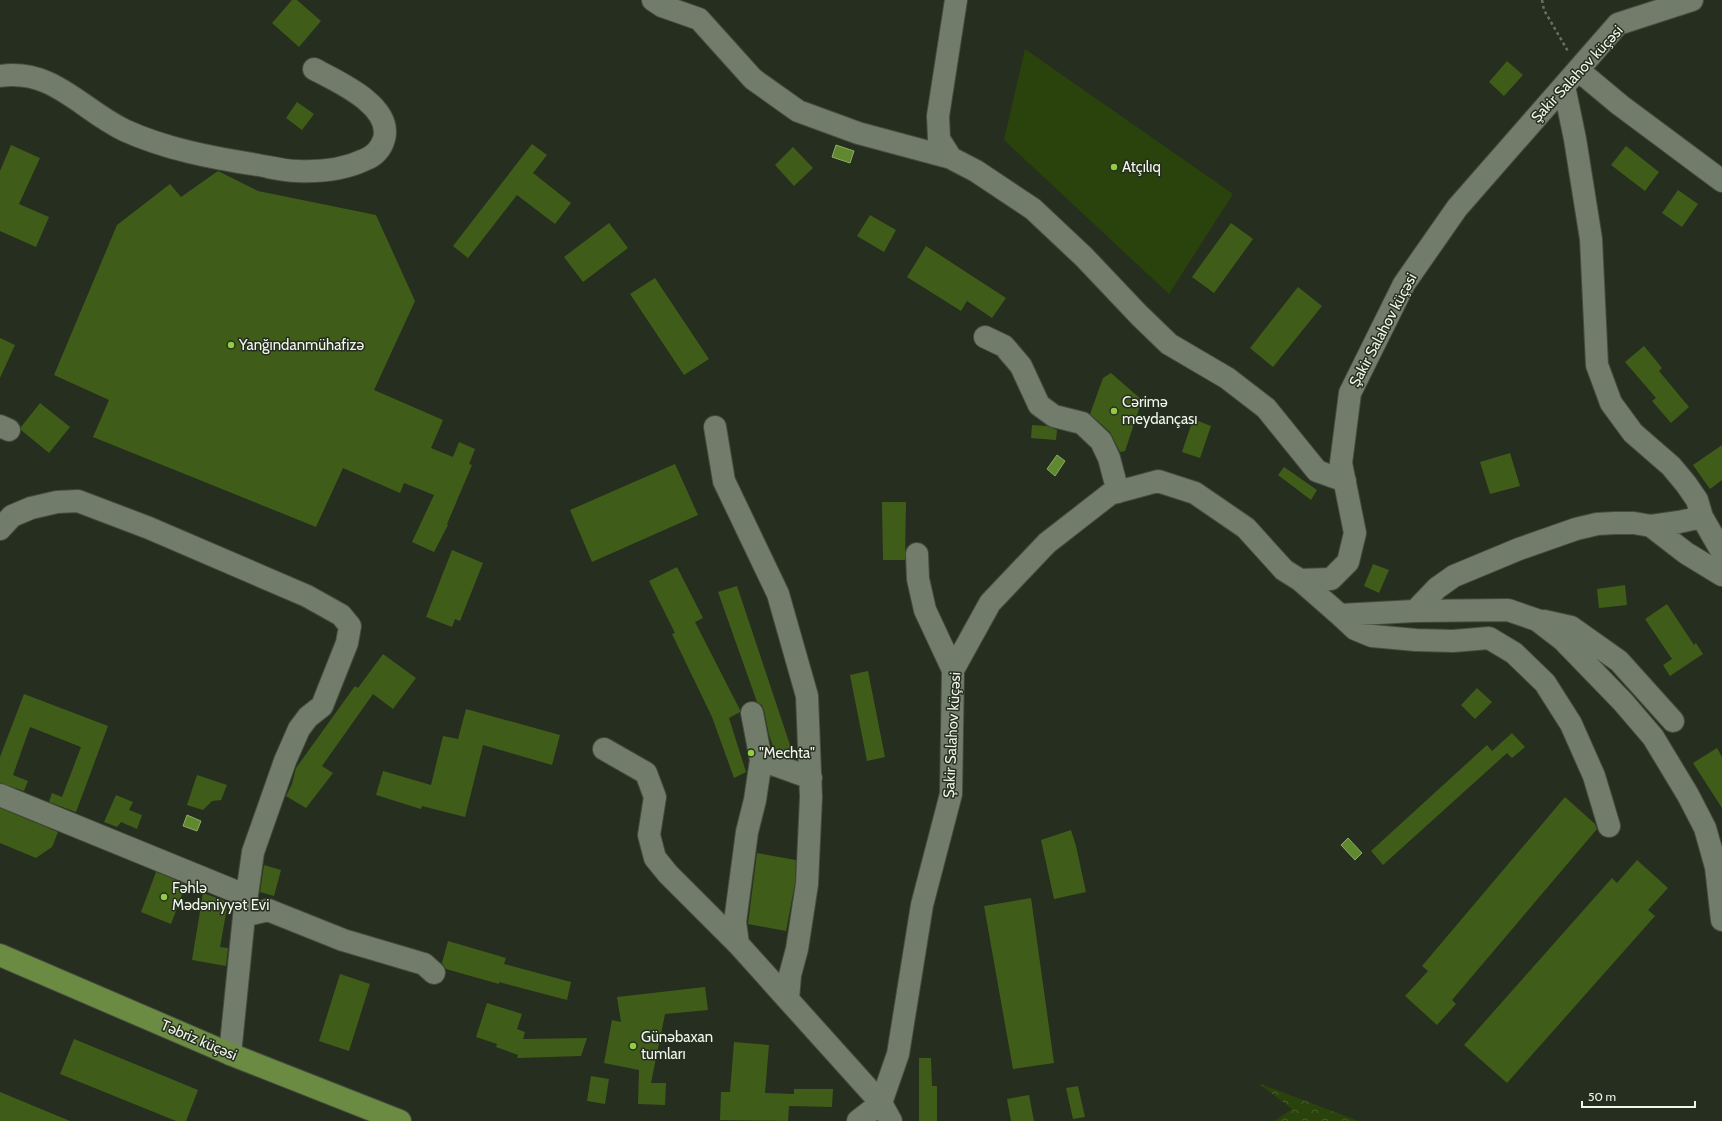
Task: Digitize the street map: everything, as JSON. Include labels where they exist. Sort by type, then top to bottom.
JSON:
[{"type":"main road","name":"Təbriz küçəsi","points":[[0,955],[230,1054],[400,1121]]},
{"type":"street","points":[[653,0],[662,6],[699,20],[753,79],[798,111],[858,133],[951,158],[976,171],[1033,209],[1084,257],[1138,315],[1170,344],[1227,378],[1266,408],[1317,471],[1345,481]]},
{"type":"street","points":[[951,158],[939,139],[938,116],[956,0]]},
{"type":"street","name":"Şakir Salahov küçəsi","points":[[886,1112],[898,1054],[922,905],[951,794],[953,670],[990,603],[1047,543],[1110,494],[1158,481],[1195,493],[1246,528],[1284,570],[1300,580],[1331,579],[1348,562],[1355,533],[1341,463],[1350,393],[1404,284],[1457,208],[1618,24],[1692,0]]},
{"type":"street","points":[[0,76],[19,75],[41,79],[55,85],[98,115],[124,129],[153,141],[198,154],[296,171],[340,169],[368,159],[377,152],[385,135],[380,115],[370,103],[360,95],[314,69]]},
{"type":"street","points":[[1578,70],[1620,105],[1722,182]]},
{"type":"street","points":[[1564,86],[1575,139],[1591,239],[1597,365],[1611,403],[1633,433],[1671,466],[1686,484],[1697,500],[1702,517],[1722,552]]},
{"type":"street","points":[[985,337],[1004,346],[1021,366],[1039,405],[1054,416],[1082,423],[1102,441],[1109,458],[1118,492]]},
{"type":"street","points":[[715,427],[724,481],[778,594],[806,696],[812,797],[807,884],[797,949],[790,975],[788,999]]},
{"type":"street","points":[[0,528],[12,516],[31,508],[57,502],[78,501],[148,528],[307,596],[341,615],[350,626],[347,643],[322,706],[308,718],[299,729],[285,761],[253,852],[245,906],[230,1054]]},
{"type":"street","points":[[1415,611],[1437,588],[1454,576],[1538,542],[1576,529],[1597,524],[1634,523],[1651,526],[1702,517]]},
{"type":"street","points":[[1651,526],[1686,553],[1722,575]]},
{"type":"street","points":[[917,554],[918,579],[925,610],[953,670]]},
{"type":"street","points":[[1300,580],[1354,629],[1372,636],[1423,641],[1453,641],[1489,638],[1514,653],[1545,683],[1571,724],[1594,776],[1609,826]]},
{"type":"street","points":[[1340,615],[1415,611],[1508,610],[1537,620],[1571,627],[1619,661],[1673,721]]},
{"type":"street","points":[[1537,620],[1563,640],[1623,702],[1653,737],[1688,795],[1704,828],[1716,867],[1722,920]]},
{"type":"street","points":[[738,944],[736,922],[747,832],[755,800],[761,760],[752,713]]},
{"type":"street","points":[[604,749],[646,773],[655,797],[649,834],[655,858],[668,874],[738,944],[886,1112],[858,1121]]},
{"type":"street","points":[[761,760],[811,778]]},
{"type":"street","points":[[0,795],[245,906],[268,910],[342,940],[424,964],[434,973]]},
{"type":"path","points":[[1542,0],[1544,10],[1578,70]]},
{"type":"green space","name":"Atçılıq","points":[[1025,49],[1233,194],[1169,294],[1004,140]]},
{"type":"green space","points":[[1258,1083],[1359,1121],[1274,1121],[1292,1109]]},
{"type":"shaded area","points":[[836,145],[854,151],[850,163],[832,157]]},
{"type":"shaded area","points":[[1057,455],[1065,461],[1055,476],[1047,469]]},
{"type":"shaded area","points":[[187,815],[201,821],[197,831],[183,826]]},
{"type":"shaded area","points":[[1348,838],[1362,853],[1355,860],[1341,845]]},
{"type":"building","points":[[292,0],[297,0],[321,21],[299,47],[272,23]]},
{"type":"building","points":[[1507,61],[1523,75],[1504,96],[1489,82]]},
{"type":"building","points":[[297,102],[314,114],[302,130],[286,118]]},
{"type":"building","points":[[532,144],[547,155],[533,173],[571,203],[555,224],[517,195],[468,258],[453,246]]},
{"type":"building","points":[[11,145],[40,158],[19,204],[49,217],[36,247],[0,231],[0,171]]},
{"type":"building","points":[[1626,146],[1659,172],[1645,191],[1611,165]]},
{"type":"building","points":[[793,147],[813,168],[794,186],[775,165]]},
{"type":"building","name":"Yanğındanmühafizə","points":[[218,171],[258,191],[376,215],[415,301],[374,390],[443,420],[431,448],[453,457],[459,442],[475,449],[469,464],[472,465],[447,524],[448,525],[434,552],[412,542],[434,495],[404,483],[400,493],[343,468],[316,527],[93,437],[109,400],[54,375],[117,225],[170,184],[181,197]]},
{"type":"building","points":[[1678,190],[1698,204],[1682,227],[1662,213]]},
{"type":"building","points":[[870,215],[896,230],[884,252],[857,236]]},
{"type":"building","points":[[609,223],[628,248],[583,282],[564,257]]},
{"type":"building","points":[[1231,223],[1253,239],[1214,293],[1192,277]]},
{"type":"building","points":[[926,246],[1006,298],[992,318],[967,301],[961,311],[907,277]]},
{"type":"building","points":[[655,278],[709,359],[684,375],[630,294]]},
{"type":"building","points":[[1298,287],[1322,306],[1273,367],[1250,348]]},
{"type":"building","points":[[0,338],[15,345],[0,378]]},
{"type":"building","points":[[1644,346],[1662,368],[1659,371],[1689,407],[1671,423],[1652,401],[1656,398],[1625,362]]},
{"type":"building","name":"Cərimə meydançası","points":[[1111,373],[1142,400],[1125,451],[1120,452],[1110,432],[1090,414],[1103,378]]},
{"type":"building","points":[[40,403],[70,427],[49,453],[21,430],[21,427]]},
{"type":"building","points":[[1193,419],[1211,426],[1200,458],[1182,452]]},
{"type":"building","points":[[1032,425],[1047,426],[1057,430],[1056,440],[1031,438]]},
{"type":"building","points":[[1722,445],[1722,480],[1710,489],[1693,465]]},
{"type":"building","points":[[1510,453],[1520,486],[1490,494],[1480,462]]},
{"type":"building","points":[[675,464],[698,515],[592,562],[570,510]]},
{"type":"building","points":[[1284,467],[1317,490],[1311,500],[1278,475]]},
{"type":"building","points":[[882,502],[906,502],[905,560],[883,560]]},
{"type":"building","points":[[452,550],[483,563],[460,621],[455,619],[452,627],[426,617]]},
{"type":"building","points":[[1373,564],[1389,570],[1379,593],[1364,586]]},
{"type":"building","points":[[677,567],[703,618],[695,622],[740,710],[740,712],[729,718],[746,772],[734,778],[712,717],[672,634],[675,633],[649,581]]},
{"type":"building","points":[[1625,585],[1627,605],[1599,608],[1597,589]]},
{"type":"building","points":[[737,586],[793,754],[781,754],[775,752],[769,735],[764,710],[762,705],[757,702],[718,592]]},
{"type":"building","points":[[1667,604],[1694,645],[1696,643],[1703,654],[1670,676],[1663,665],[1672,659],[1645,619]]},
{"type":"building","points":[[383,654],[416,678],[393,709],[373,694],[322,766],[333,773],[306,808],[286,796],[292,784],[296,768],[355,686],[358,688]]},
{"type":"building","points":[[868,671],[885,757],[867,761],[850,675]]},
{"type":"building","points":[[1477,688],[1492,702],[1475,719],[1461,705]]},
{"type":"building","points":[[24,694],[108,726],[76,812],[49,802],[52,793],[62,797],[81,747],[30,727],[13,775],[28,781],[24,791],[0,783],[0,757]]},
{"type":"building","points":[[466,709],[560,735],[552,765],[483,745],[465,817],[422,806],[421,809],[376,795],[383,771],[431,785],[443,736],[458,739]]},
{"type":"building","points":[[1512,733],[1525,747],[1512,758],[1507,753],[1383,865],[1371,851],[1487,745],[1492,751]]},
{"type":"building","points":[[1717,748],[1722,757],[1722,808],[1693,763]]},
{"type":"building","points":[[197,775],[227,785],[221,800],[212,801],[203,810],[187,805]]},
{"type":"building","points":[[116,795],[133,802],[129,810],[142,815],[137,829],[121,822],[117,827],[104,822]]},
{"type":"building","points":[[1565,797],[1595,824],[1597,829],[1452,1000],[1456,1004],[1437,1025],[1405,996],[1428,971],[1422,966]]},
{"type":"building","points":[[0,808],[58,832],[52,847],[36,858],[0,843]]},
{"type":"building","points":[[1071,830],[1086,892],[1054,899],[1041,840]]},
{"type":"building","points":[[757,853],[796,860],[795,883],[786,931],[748,924]]},
{"type":"building","points":[[1637,860],[1668,888],[1648,910],[1655,916],[1507,1083],[1464,1045],[1612,878],[1617,883]]},
{"type":"building","points":[[264,865],[281,870],[274,896],[260,892]]},
{"type":"building","name":"Fəhlə Mədəniyyət Evi","points":[[156,872],[186,884],[171,924],[141,912]]},
{"type":"building","points":[[203,893],[228,902],[220,947],[228,948],[226,966],[192,960]]},
{"type":"building","points":[[1031,898],[1054,1063],[1013,1069],[984,906]]},
{"type":"building","points":[[448,941],[506,958],[504,964],[571,982],[567,1000],[499,982],[499,984],[446,969],[442,963]]},
{"type":"building","points":[[340,974],[370,984],[349,1051],[319,1041]]},
{"type":"building","points":[[705,987],[708,1010],[665,1014],[651,1083],[666,1083],[665,1105],[638,1104],[639,1070],[604,1063],[612,1020],[621,1022],[617,997]]},
{"type":"building","points":[[487,1003],[522,1014],[517,1029],[525,1032],[523,1039],[587,1038],[581,1056],[517,1058],[518,1055],[496,1047],[497,1044],[476,1037]]},
{"type":"building","points":[[74,1039],[198,1090],[186,1121],[176,1121],[60,1074]]},
{"type":"building","points":[[734,1042],[769,1045],[765,1093],[794,1094],[794,1089],[833,1089],[832,1107],[789,1106],[788,1121],[720,1120],[721,1092],[730,1092]]},
{"type":"building","points":[[919,1058],[931,1058],[932,1086],[937,1086],[937,1121],[919,1121]]},
{"type":"building","points":[[591,1076],[609,1079],[605,1104],[587,1101]]},
{"type":"building","points":[[1078,1086],[1085,1117],[1073,1119],[1066,1088]]},
{"type":"building","points":[[0,1092],[70,1121],[0,1121]]},
{"type":"building","points":[[1029,1095],[1034,1121],[1011,1121],[1007,1099]]},
{"type":"place","name":"Atçılıq","points":[[1114,167]]},
{"type":"place","name":"Yanğındanmühafizə","points":[[231,345]]},
{"type":"place","name":"Cərimə meydançası","points":[[1114,411]]},
{"type":"place","name":"\"Mechta\"","points":[[751,753]]},
{"type":"place","name":"Fəhlə Mədəniyyət Evi","points":[[164,897]]},
{"type":"place","name":"Günəbaxan tumları","points":[[633,1046]]}]
